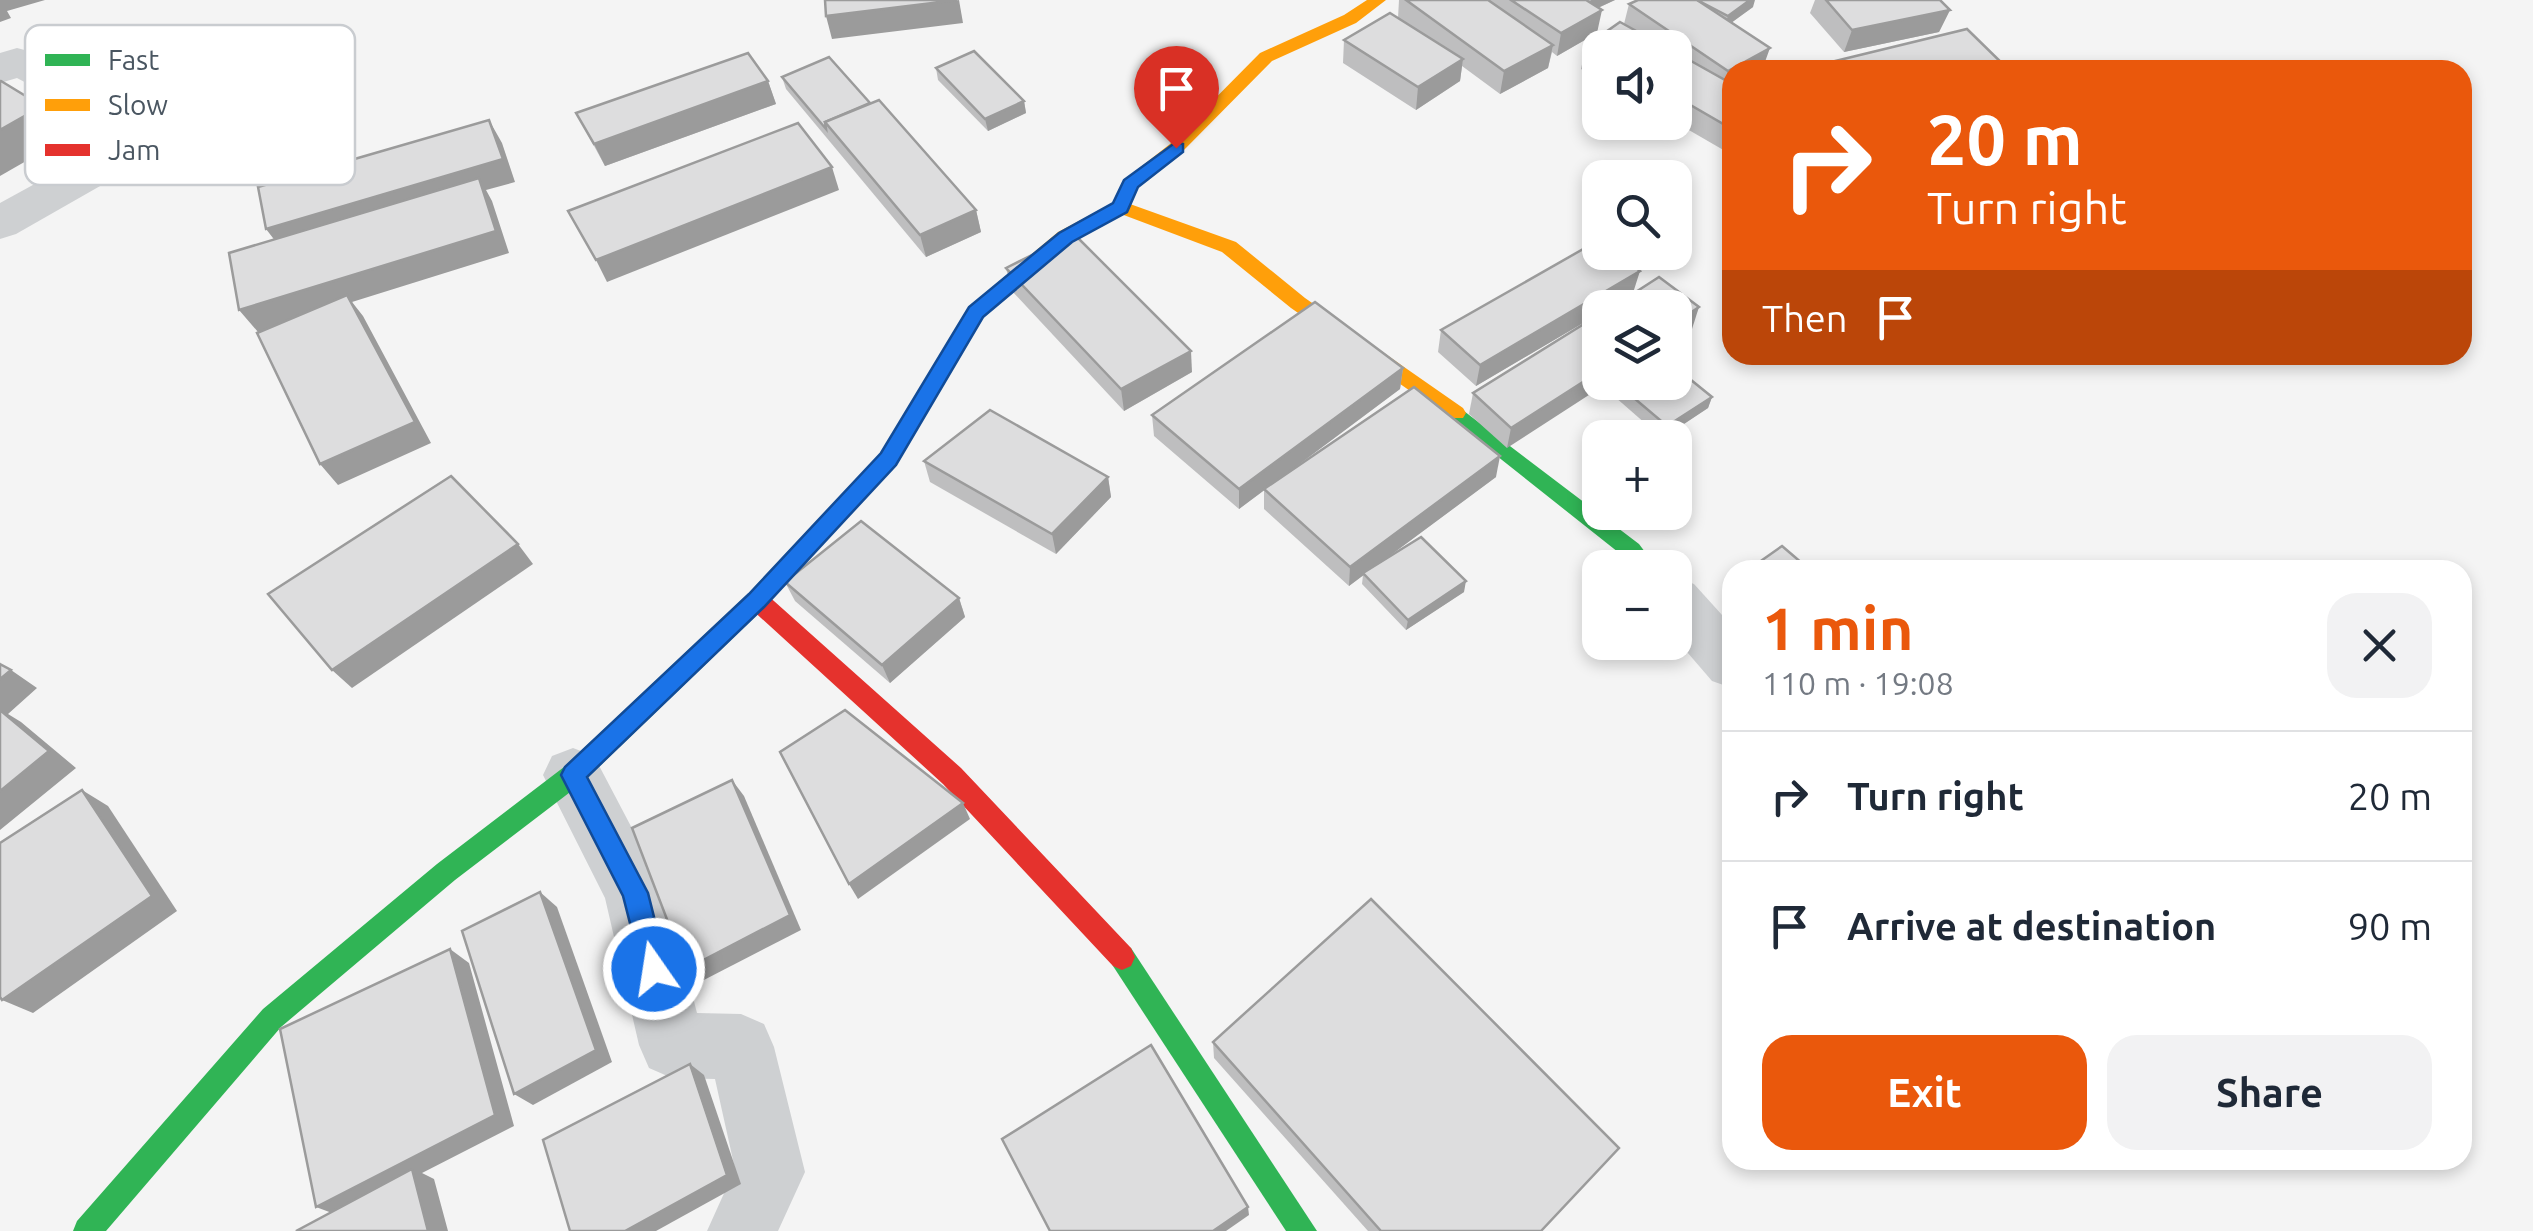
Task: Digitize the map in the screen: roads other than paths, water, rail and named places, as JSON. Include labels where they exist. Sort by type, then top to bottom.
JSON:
[{"type":"street","points":[[87,1231],[272,1018],[446,872],[573,775],[756,600],[888,459],[976,312],[1066,237],[1120,207],[1130,184],[1212,115],[1266,58],[1350,20],[1378,0]]},
{"type":"street","points":[[0,70],[17,62],[25,66]]},
{"type":"street","points":[[0,223],[68,185]]},
{"type":"street","points":[[1120,207],[1229,246],[1298,303],[1468,422],[1631,550]]},
{"type":"street","points":[[756,600],[952,776],[1122,958],[1303,1231]]},
{"type":"street","points":[[1692,619],[1722,653]]},
{"type":"street","points":[[573,775],[636,893],[672,1044],[741,1047],[770,1172],[742,1231]]}]
